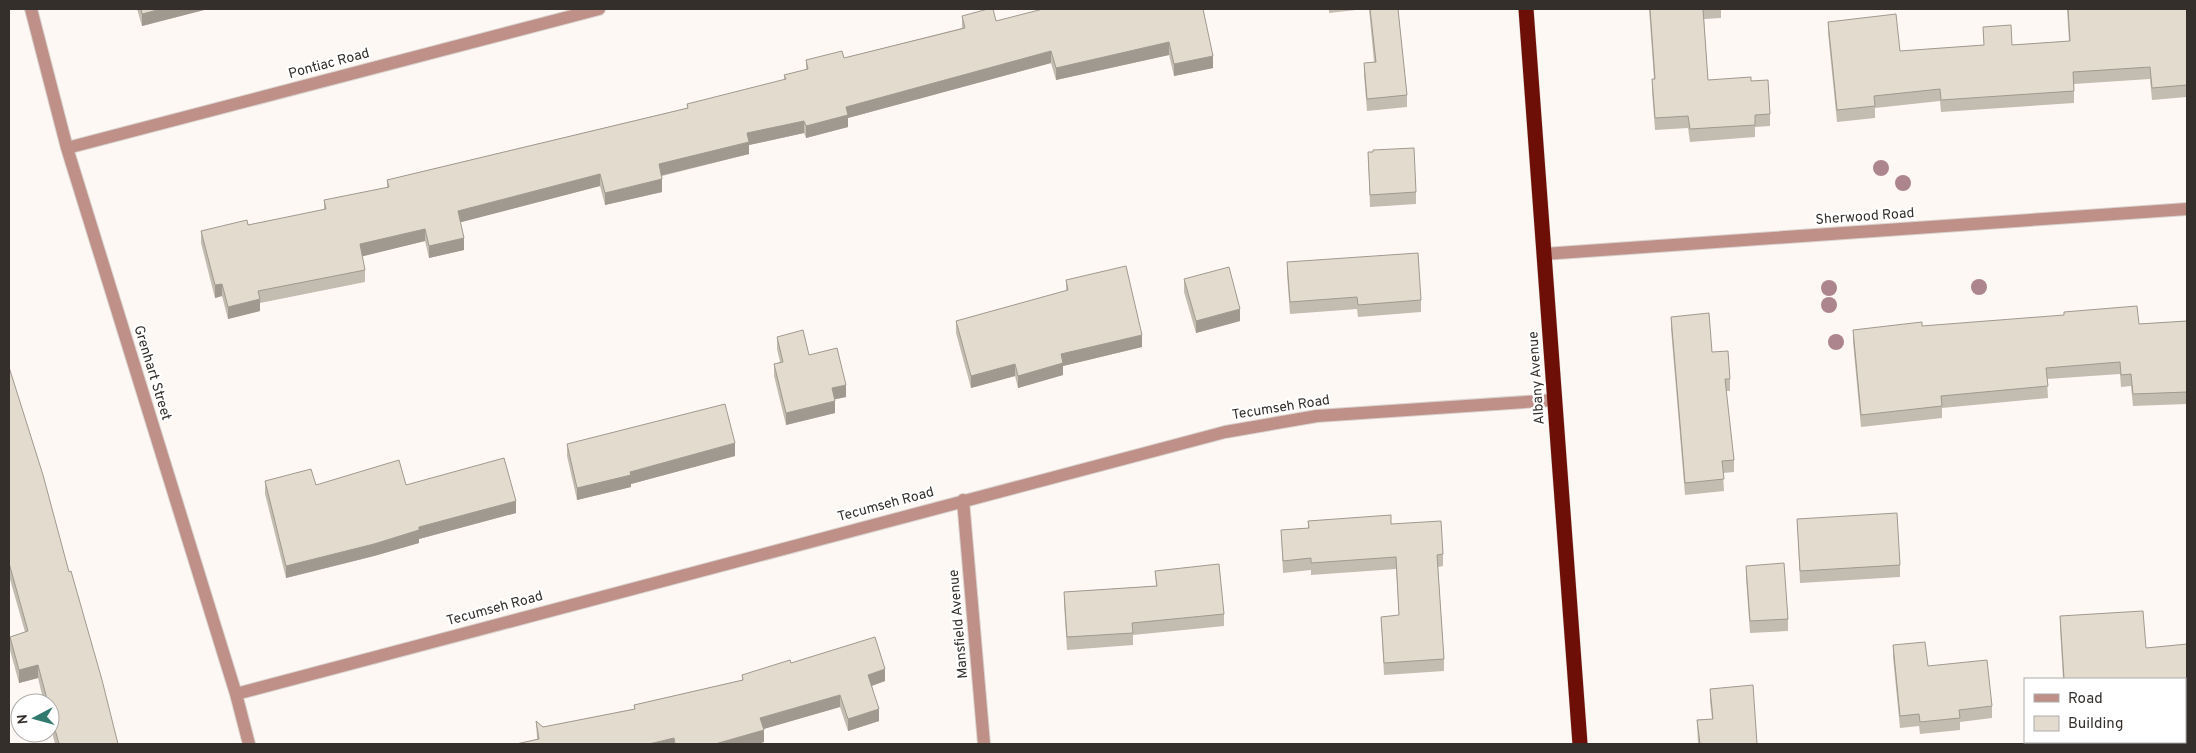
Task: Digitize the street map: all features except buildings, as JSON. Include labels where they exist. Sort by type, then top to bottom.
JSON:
[{"type":"highway","name":"Albany Avenue","points":[[1526,9],[1580,744]]},
{"type":"street","name":"Grenhart Street","points":[[31,9],[66,148],[236,694],[249,744]]},
{"type":"street","name":"Pontiac Road","points":[[66,148],[599,9]]},
{"type":"street","name":"Sherwood Road","points":[[1544,254],[2187,209]]},
{"type":"street","name":"Tecumseh Road","points":[[236,694],[963,500],[1234,430],[1317,416],[1554,400]]},
{"type":"street","name":"Mansfield Avenue","points":[[963,500],[984,744]]}]
